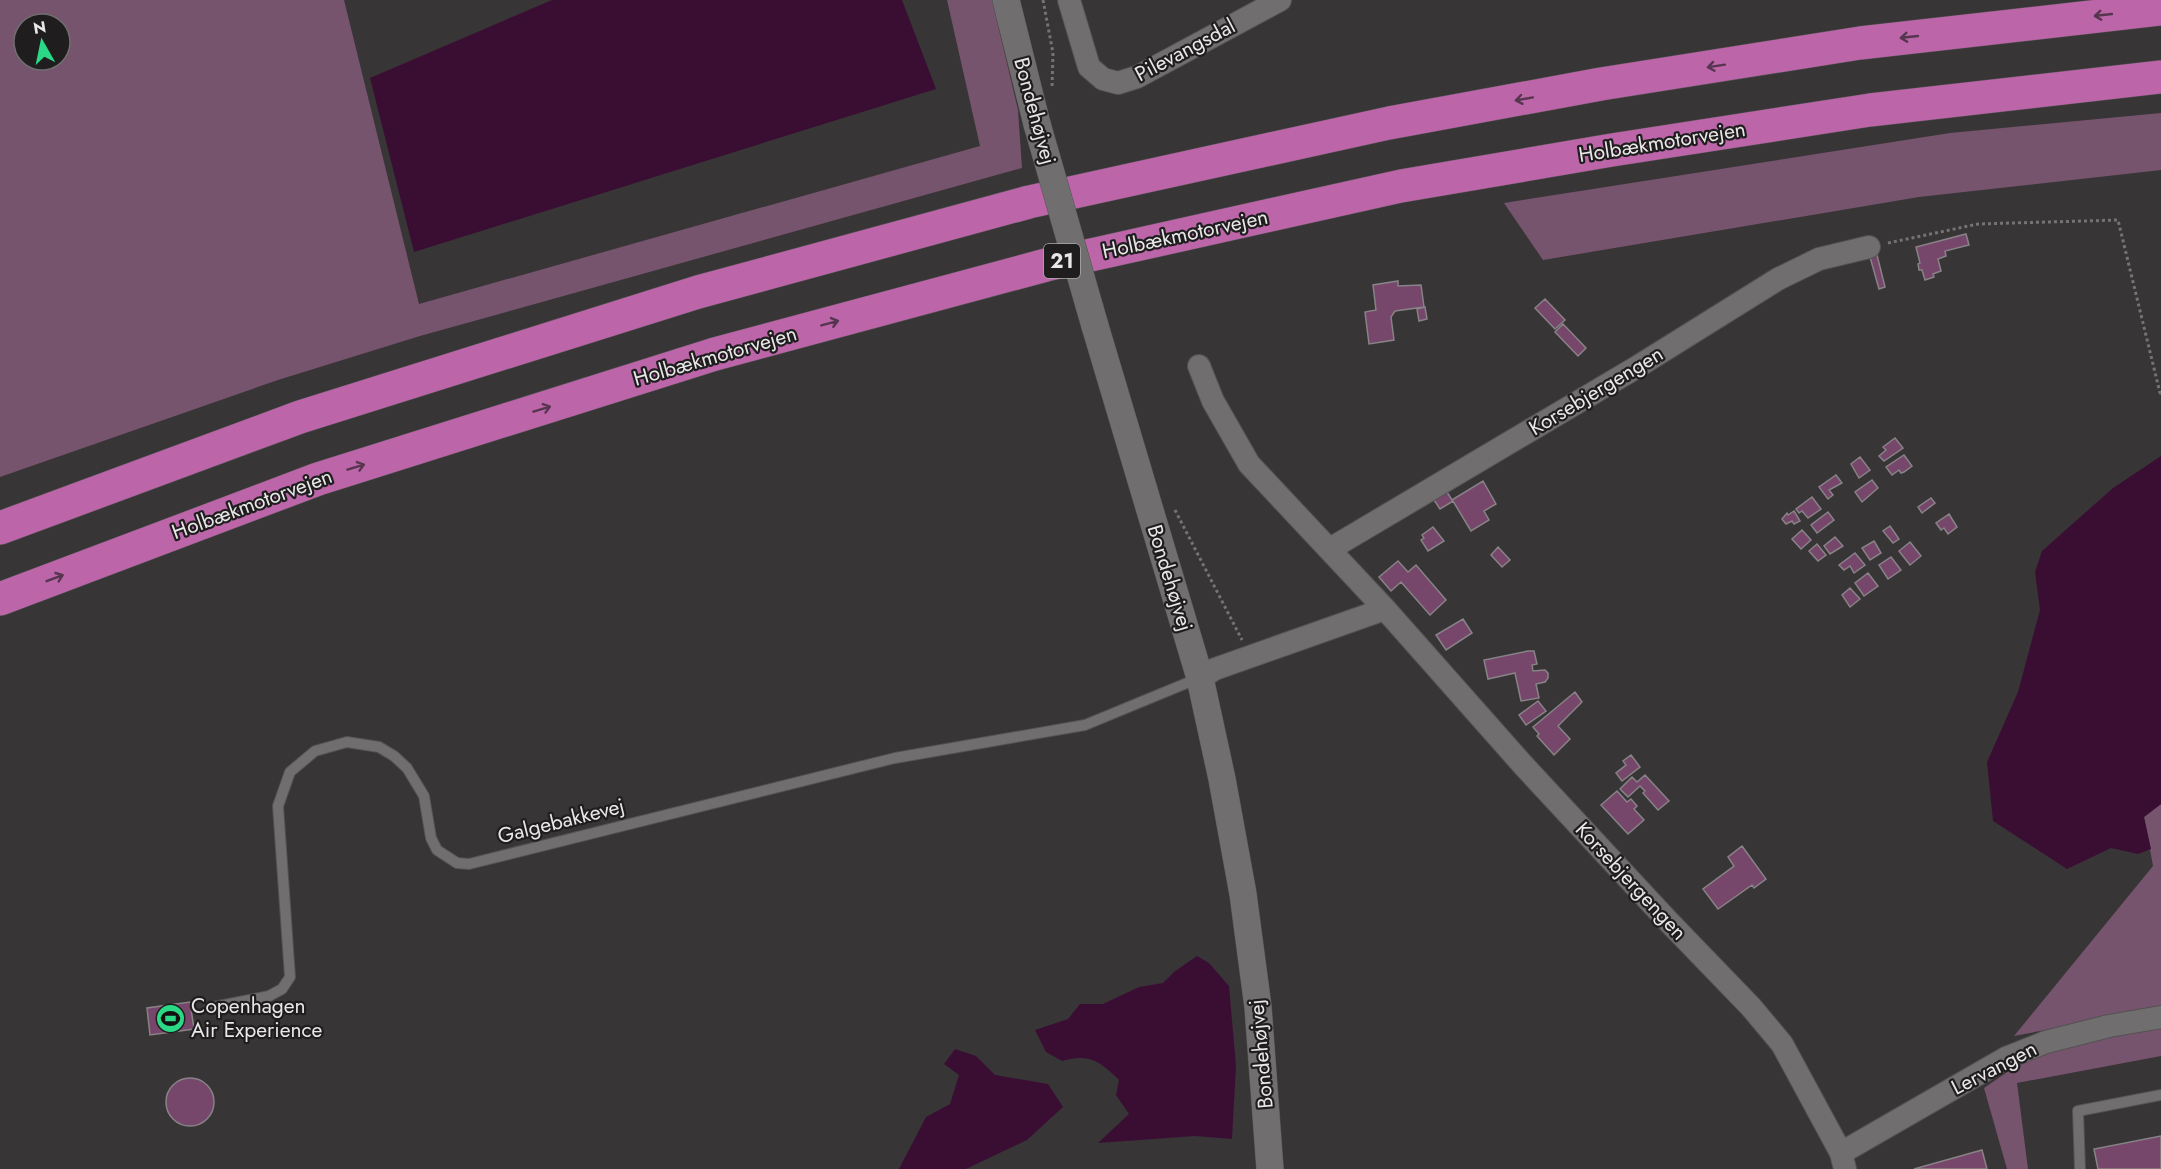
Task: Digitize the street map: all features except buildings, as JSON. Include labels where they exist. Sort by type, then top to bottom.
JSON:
[{"type":"highway","points":[[0,528],[311,413],[698,292],[1029,202],[1389,123],[1601,84],[1860,43],[2161,9]]},
{"type":"highway","name":"Holbækmotorvejen","points":[[0,599],[318,479],[715,354],[1046,265],[1401,186],[1600,152],[1870,110],[2161,77]]},
{"type":"street","name":"Bondehøjvej","points":[[1006,0],[1037,124],[1200,678],[1222,779],[1245,905],[1258,1007],[1270,1169]]},
{"type":"street","name":"Pilevangsdal","points":[[1069,0],[1089,68],[1103,79],[1118,83],[1137,77],[1280,0]]},
{"type":"street","name":"Korsebjergengen","points":[[1330,549],[1636,367],[1778,279],[1819,259],[1869,247]]},
{"type":"street","name":"Korsebjergengen","points":[[1200,366],[1213,401],[1249,464],[1385,609],[1480,718],[1662,916],[1751,1006],[1782,1044]]},
{"type":"street","points":[[1200,678],[1215,669],[1385,609]]},
{"type":"street","name":"Lervangen","points":[[1782,1044],[1843,1161],[2006,1058],[2046,1042],[2109,1026],[2161,1017]]},
{"type":"lane","name":"Galgebakkevej","points":[[209,1008],[268,996],[282,989],[290,977],[278,806],[290,772],[315,751],[347,742],[379,747],[394,756],[407,768],[424,796],[431,838],[437,850],[457,863],[469,864],[895,758],[1085,725],[1200,678]]},
{"type":"lane","points":[[2080,1169],[2078,1111],[2161,1095]]},
{"type":"path","points":[[1043,0],[1053,53],[1052,92]]},
{"type":"path","points":[[1869,247],[1978,224],[2118,220],[2161,393]]},
{"type":"path","points":[[1175,510],[1252,657]]},
{"type":"shaded area","points":[[0,0],[344,0],[419,304],[980,146],[947,0],[992,0],[1018,110],[1022,168],[420,336],[278,380],[0,477]]},
{"type":"shaded area","points":[[552,0],[902,0],[936,89],[414,252],[370,78]]},
{"type":"shaded area","points":[[2161,113],[2161,170],[1919,197],[1543,260],[1504,203],[1950,133]]},
{"type":"shaded area","points":[[2161,456],[2161,804],[2144,817],[2151,849],[2138,854],[2111,848],[2067,869],[1993,821],[1987,762],[2018,692],[2040,610],[2035,572],[2042,551],[2113,488]]},
{"type":"shaded area","points":[[2161,804],[2161,1008],[2014,1036],[2153,866],[2144,817]]},
{"type":"shaded area","points":[[1197,956],[1209,963],[1229,986],[1236,1066],[1232,1139],[1195,1136],[1098,1143],[1129,1114],[1116,1095],[1119,1080],[1094,1060],[1080,1058],[1062,1061],[1046,1052],[1035,1030],[1068,1019],[1080,1004],[1103,1004],[1139,987],[1163,983]]},
{"type":"shaded area","points":[[2161,1028],[2161,1056],[2017,1083],[2028,1169],[2007,1169],[1984,1088],[2019,1064],[2060,1047]]},
{"type":"shaded area","points":[[955,1049],[976,1056],[995,1075],[1048,1084],[1063,1107],[1027,1140],[966,1169],[899,1169],[926,1117],[950,1104],[959,1075],[944,1064]]},
{"type":"place","name":"Copenhagen Air Experience","points":[[170,1018]]}]
